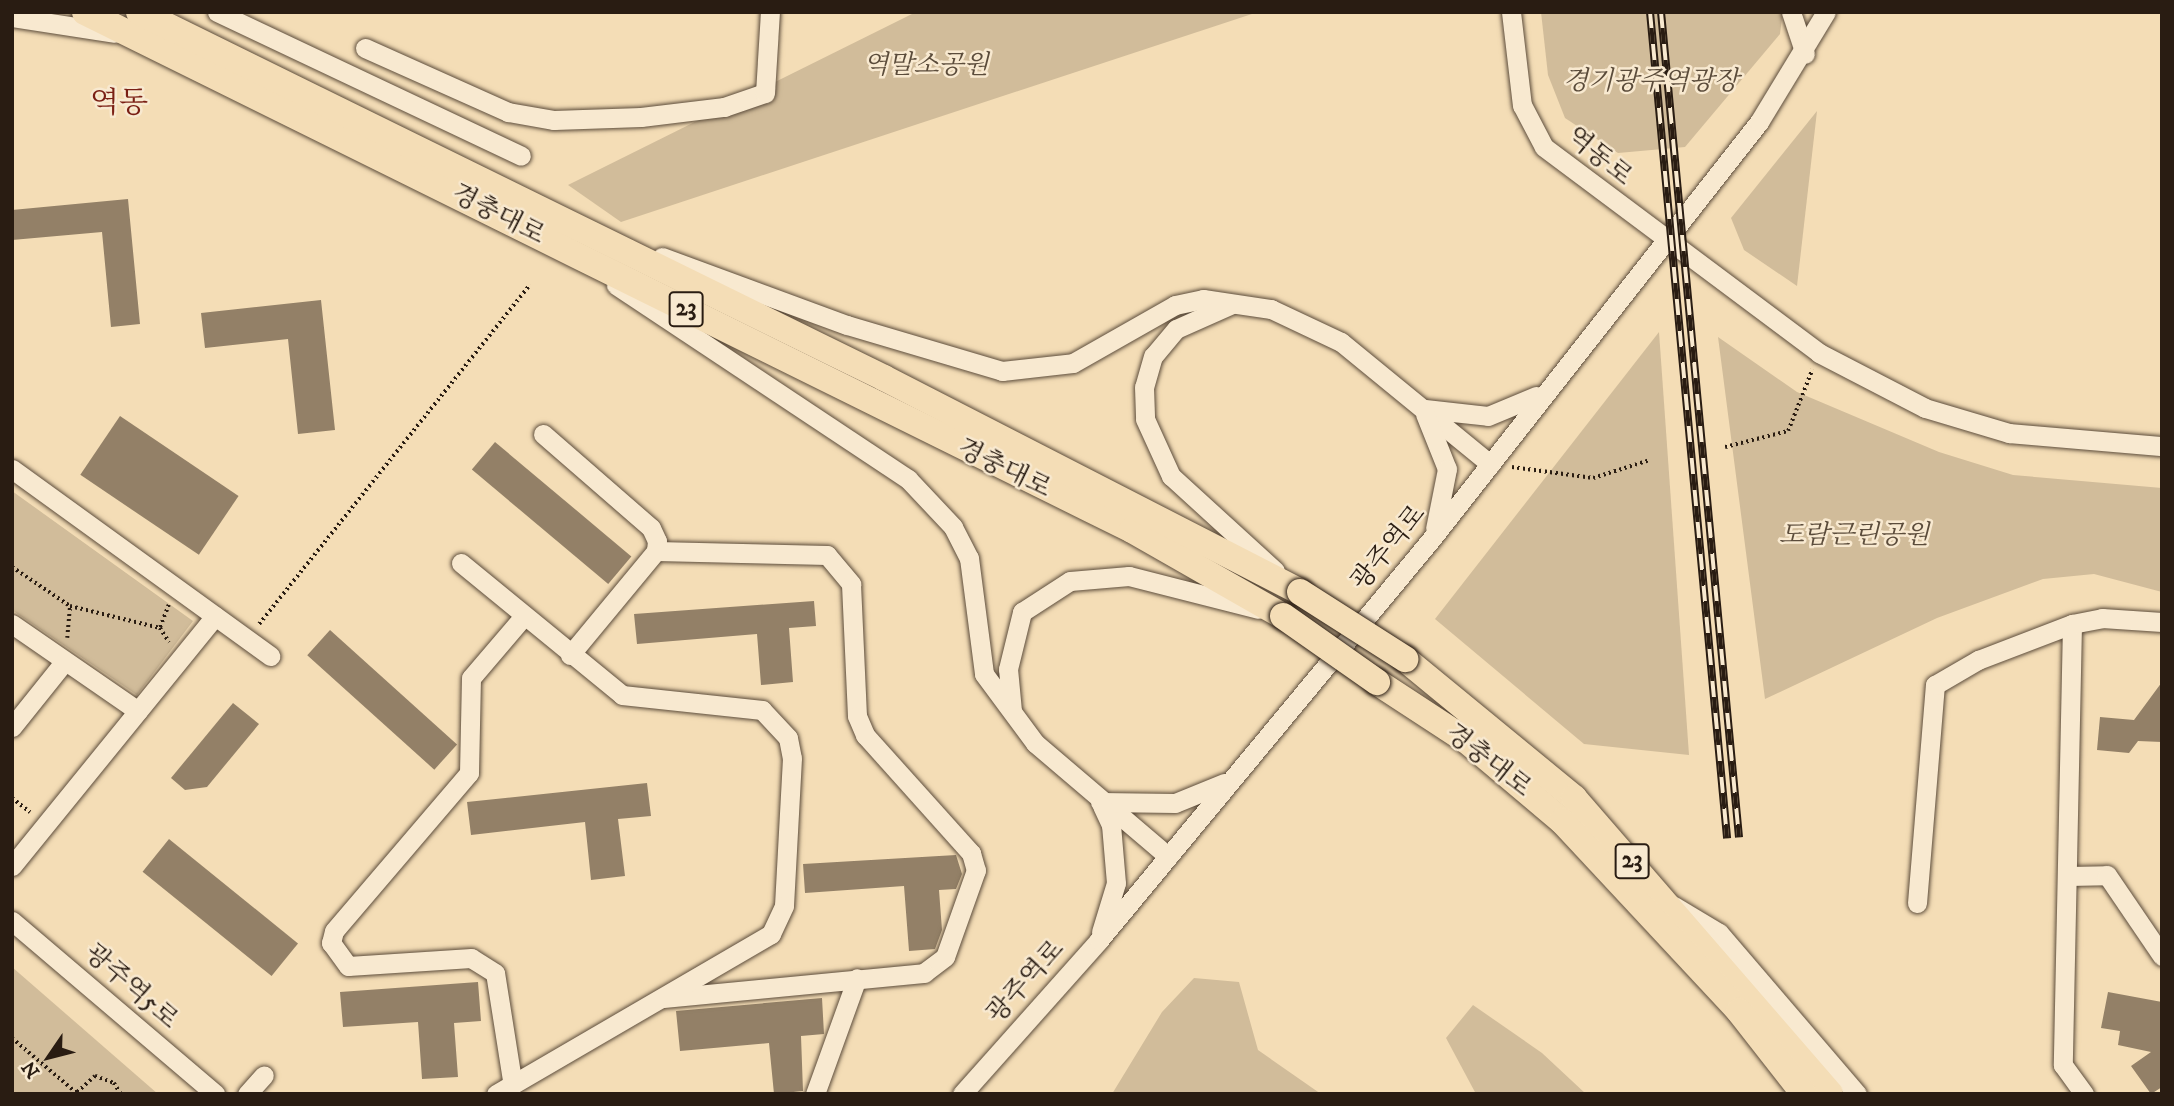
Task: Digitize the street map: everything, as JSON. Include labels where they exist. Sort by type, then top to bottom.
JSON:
[{"type":"main road","name":"경충대로","points":[[85,12],[557,231],[1300,592],[1405,659],[1574,798],[1670,904],[1829,1094]]},
{"type":"main road","name":"경충대로","points":[[139,12],[1132,530],[1283,616],[1467,741],[1562,821],[1713,982],[1804,1094]]},
{"type":"street","points":[[217,12],[521,156]]},
{"type":"street","points":[[365,48],[508,112],[554,120],[641,117],[724,107],[765,93],[770,12]]},
{"type":"street","name":"역동로","points":[[1511,12],[1522,105],[1535,135],[1575,176],[1818,353],[1925,408],[2009,433],[2082,444],[2162,446]]},
{"type":"street","points":[[1791,12],[1805,54]]},
{"type":"street","name":"광주역로","points":[[962,1094],[1099,940],[1433,537],[1546,390],[1667,241],[1805,54],[1826,12]]},
{"type":"street","points":[[12,17],[144,38]]},
{"type":"street","points":[[557,231],[847,325],[1002,371],[1073,363],[1175,305],[1203,299],[1271,309],[1341,342],[1490,464]]},
{"type":"street","points":[[557,231],[908,479],[953,527],[969,558],[984,674],[1012,712],[1100,802],[1168,856]]},
{"type":"street","points":[[1233,304],[1175,329],[1153,356],[1145,419],[1171,476],[1300,592]]},
{"type":"street","points":[[1423,408],[1488,415],[1510,411],[1546,390]]},
{"type":"street","points":[[1423,408],[1447,469],[1433,537]]},
{"type":"street","points":[[543,434],[651,528],[656,551]]},
{"type":"street","points":[[12,469],[270,656]]},
{"type":"street","points":[[570,654],[656,551]]},
{"type":"street","points":[[656,551],[827,555],[851,584],[857,716],[865,734],[971,853],[976,870],[952,942],[937,966],[858,978],[662,998]]},
{"type":"street","points":[[461,563],[622,695],[741,704],[762,710],[788,738],[792,758],[779,923],[756,946],[512,1080],[496,1094]]},
{"type":"street","points":[[1012,712],[1009,659],[1022,612],[1070,581],[1129,576],[1283,616]]},
{"type":"street","points":[[12,866],[215,616]]},
{"type":"street","points":[[512,1080],[495,972],[471,958],[348,966],[331,943],[334,931],[469,774],[471,678],[524,616]]},
{"type":"street","points":[[1917,903],[1935,685],[1978,660],[2073,624],[2102,618],[2162,622]]},
{"type":"street","points":[[12,624],[138,711]]},
{"type":"street","points":[[2073,624],[2063,1065],[2084,1094]]},
{"type":"street","points":[[12,727],[64,662]]},
{"type":"street","points":[[1100,802],[1175,803],[1234,778]]},
{"type":"street","points":[[1099,940],[1116,883],[1111,825],[1100,802]]},
{"type":"street","points":[[2068,876],[2107,875],[2162,956]]},
{"type":"street","points":[[1670,904],[1718,933],[1857,1094]]},
{"type":"street","name":"광주역5로","points":[[12,920],[215,1094]]},
{"type":"street","points":[[815,1094],[858,978]]},
{"type":"street","points":[[247,1094],[264,1075]]},
{"type":"path","points":[[247,639],[530,285]]},
{"type":"path","points":[[1724,447],[1788,431],[1818,353]]},
{"type":"path","points":[[1490,464],[1593,478],[1650,460]]},
{"type":"path","points":[[12,567],[70,606],[160,628],[180,658]]},
{"type":"path","points":[[160,628],[180,589]]},
{"type":"path","points":[[64,662],[70,606]]},
{"type":"path","points":[[12,1038],[77,1093],[95,1076],[114,1083],[121,1094]]},
{"type":"green space","name":"역말소공원","points":[[916,12],[1258,12],[621,222],[568,185]]},
{"type":"green space","name":"경기광주역광장","points":[[1541,12],[1782,12],[1782,18],[1780,34],[1685,147],[1618,153],[1565,118],[1548,75]]},
{"type":"green space","points":[[1817,111],[1797,286],[1744,250],[1731,218]]},
{"type":"green space","points":[[1659,332],[1689,755],[1584,744],[1435,619]]},
{"type":"green space","name":"도람근린공원","points":[[1718,337],[1797,392],[1939,452],[2013,475],[2162,488],[2162,592],[2094,574],[2043,579],[1937,618],[1765,699]]},
{"type":"green space","points":[[12,491],[193,621],[137,695],[12,610]]},
{"type":"green space","points":[[12,967],[158,1094],[12,1094]]},
{"type":"green space","points":[[1194,978],[1239,982],[1258,1050],[1321,1094],[1112,1094],[1162,1012]]},
{"type":"green space","points":[[1473,1005],[1542,1053],[1586,1094],[1476,1094],[1446,1038]]},
{"type":"building","points":[[128,199],[140,324],[111,327],[102,232],[12,240],[12,210]]},
{"type":"building","points":[[321,300],[335,430],[298,434],[288,339],[205,348],[201,313]]},
{"type":"building","points":[[120,416],[239,496],[199,555],[80,475]]},
{"type":"building","points":[[495,442],[631,556],[608,584],[472,470]]},
{"type":"building","points":[[814,601],[816,626],[789,628],[793,682],[761,685],[757,634],[637,644],[634,614]]},
{"type":"building","points":[[330,630],[457,744],[434,770],[307,655]]},
{"type":"building","points":[[2162,682],[2162,742],[2138,741],[2129,753],[2097,750],[2100,717],[2134,720]]},
{"type":"building","points":[[233,703],[259,724],[207,787],[185,790],[171,778]]},
{"type":"building","points":[[647,783],[651,816],[618,819],[625,876],[591,880],[585,822],[471,835],[467,802]]},
{"type":"building","points":[[169,839],[298,943],[272,976],[143,872]]},
{"type":"building","points":[[956,855],[962,874],[956,889],[939,890],[942,930],[935,949],[909,951],[904,886],[805,893],[803,864]]},
{"type":"building","points":[[478,982],[481,1021],[454,1023],[458,1077],[422,1079],[418,1022],[343,1027],[340,992]]},
{"type":"building","points":[[2108,992],[2162,1002],[2162,1087],[2151,1094],[2131,1066],[2151,1052],[2118,1045],[2120,1031],[2101,1028]]},
{"type":"building","points":[[822,998],[824,1034],[801,1036],[803,1091],[774,1094],[769,1043],[680,1051],[676,1011]]},
{"type":"railway","points":[[1650,12],[1727,838]]},
{"type":"railway","points":[[1661,12],[1739,837]]},
{"type":"district","name":"역동","points":[[119,104]]}]
